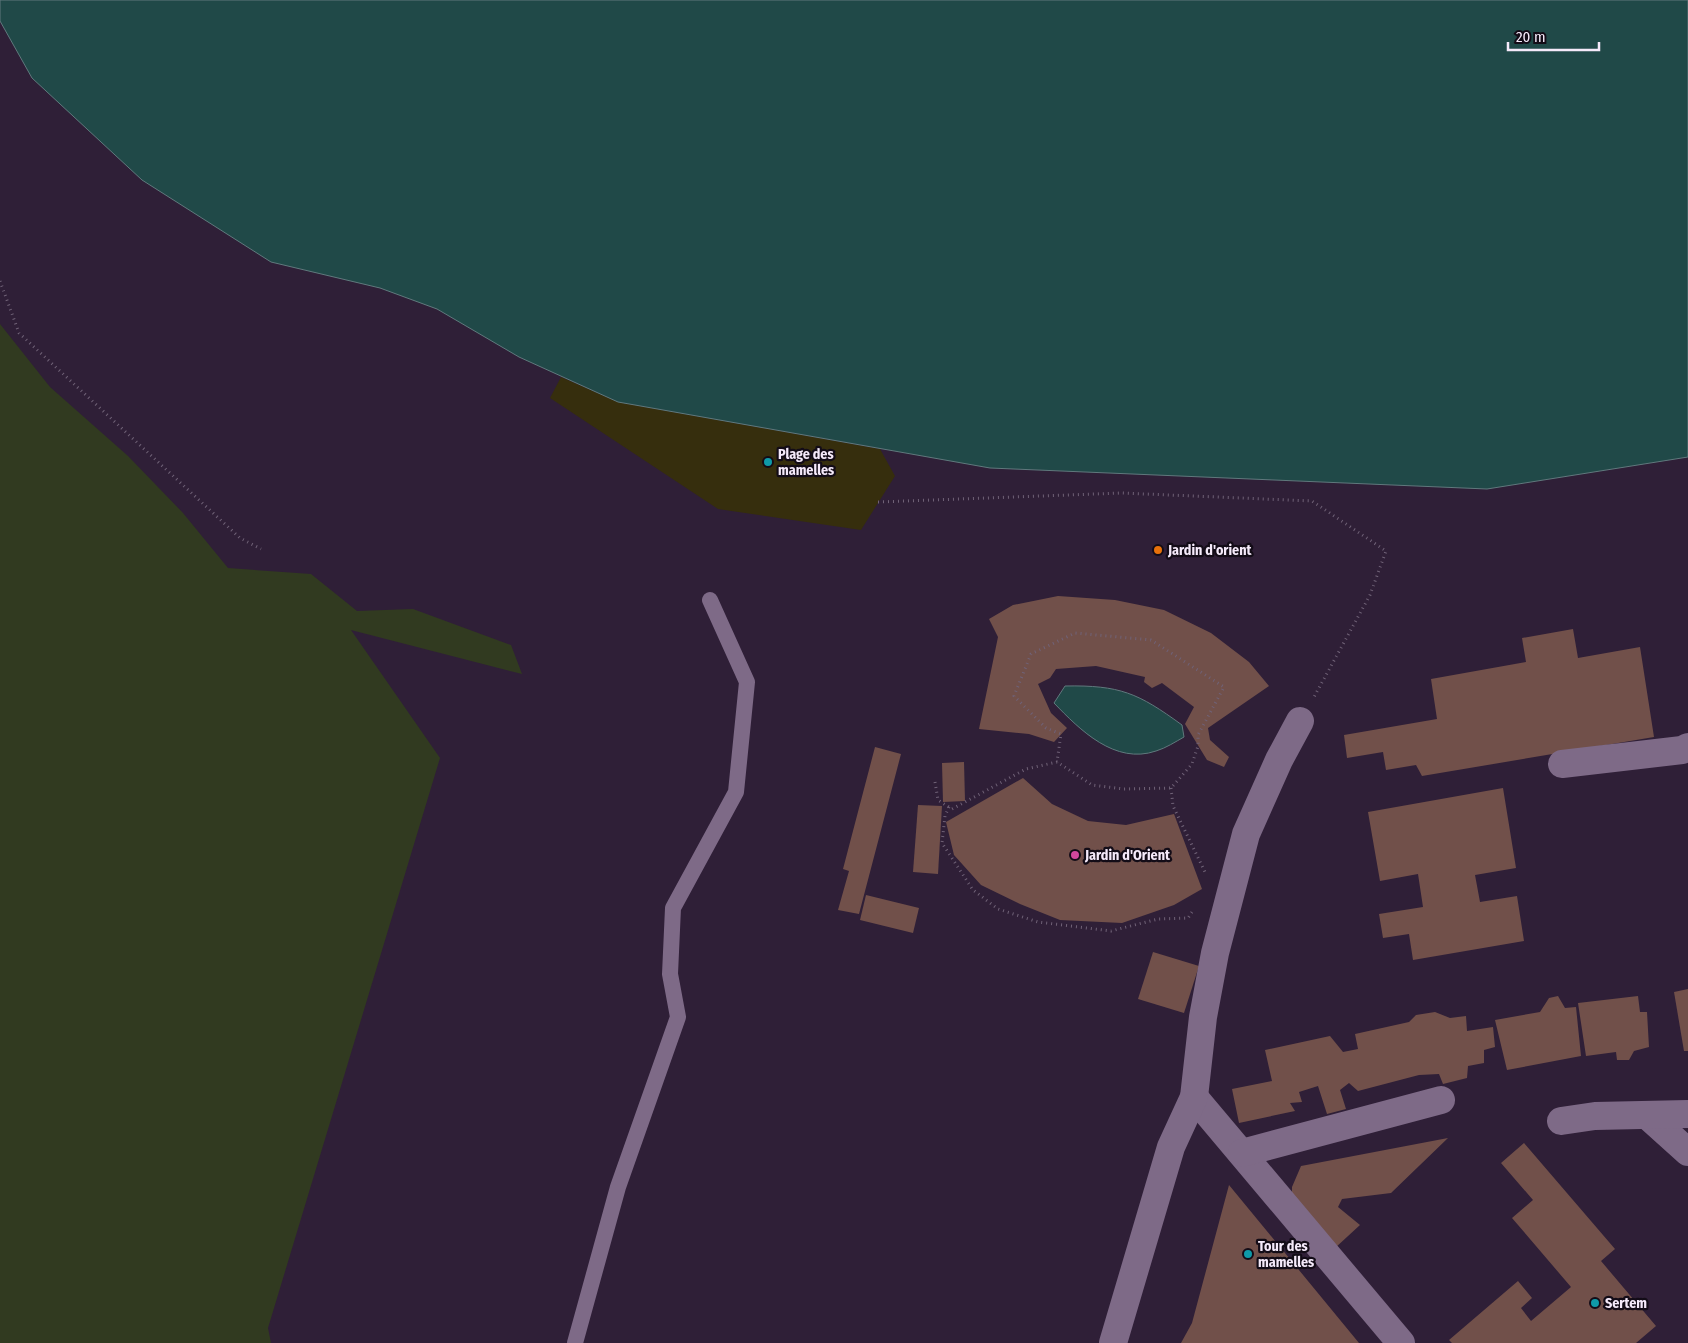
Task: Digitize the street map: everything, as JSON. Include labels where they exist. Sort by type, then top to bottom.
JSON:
[{"type":"street","points":[[1112,1343],[1171,1147],[1194,1097],[1203,1017],[1215,953],[1246,834],[1279,760],[1300,721]]},
{"type":"street","points":[[1562,764],[1682,750],[1688,747]]},
{"type":"street","points":[[1194,1097],[1401,1343]]},
{"type":"street","points":[[1242,1153],[1441,1100]]},
{"type":"street","points":[[1561,1121],[1595,1116],[1688,1114]]},
{"type":"street","points":[[1648,1116],[1688,1152]]},
{"type":"lane","points":[[575,1343],[618,1187],[678,1017],[670,974],[673,908],[736,792],[747,682],[710,600]]},
{"type":"path","points":[[0,281],[19,333],[240,538],[261,549]]},
{"type":"path","points":[[878,502],[1122,493],[1312,501],[1386,551],[1370,595],[1300,721]]},
{"type":"path","points":[[1057,762],[1061,734],[1046,728],[1014,696],[1031,654],[1075,634],[1151,640],[1224,687],[1198,735],[1198,746],[1192,764],[1171,788],[1173,806],[1208,881]]},
{"type":"path","points":[[935,782],[938,800],[952,809],[1026,769],[1057,762],[1092,785],[1124,789],[1171,788]]},
{"type":"path","points":[[949,807],[945,816],[942,843],[973,890],[998,909],[1038,922],[1111,931],[1158,919],[1188,918],[1198,903]]},
{"type":"shaded area","points":[[0,0],[1688,0],[1688,457],[1487,489],[990,468],[618,402],[519,357],[437,309],[380,288],[271,262],[142,180],[32,78],[0,21]]},
{"type":"shaded area","points":[[0,324],[50,387],[128,456],[183,513],[228,568],[311,574],[357,611],[413,609],[511,645],[522,674],[351,630],[440,758],[268,1328],[271,1343],[0,1343]]},
{"type":"shaded area","points":[[1065,686],[1115,689],[1140,698],[1182,725],[1184,737],[1160,750],[1141,754],[1126,753],[1113,749],[1087,734],[1054,703]]},
{"type":"sand","name":"Plage des mamelles","points":[[561,377],[618,402],[880,449],[895,476],[861,530],[718,509],[550,398]]},
{"type":"building","points":[[1058,596],[1115,600],[1164,610],[1211,633],[1249,662],[1269,686],[1208,728],[1210,740],[1229,757],[1224,767],[1207,760],[1185,724],[1194,707],[1162,683],[1152,688],[1144,682],[1145,677],[1096,666],[1056,669],[1050,678],[1038,684],[1051,713],[1067,728],[1054,742],[1029,734],[979,729],[998,637],[989,619],[1013,605]]},
{"type":"building","points":[[1573,629],[1578,658],[1640,647],[1654,737],[1422,776],[1416,765],[1386,770],[1383,752],[1347,758],[1344,735],[1437,719],[1431,679],[1526,662],[1522,638]]},
{"type":"building","points":[[875,747],[901,754],[859,914],[838,910],[849,871],[843,869]]},
{"type":"building","points":[[964,762],[965,801],[943,802],[942,763]]},
{"type":"building","points":[[1023,778],[1052,804],[1088,821],[1126,825],[1174,814],[1202,889],[1174,905],[1122,923],[1060,920],[1020,904],[981,885],[954,855],[946,822]]},
{"type":"building","points":[[1503,788],[1516,868],[1475,875],[1480,902],[1517,896],[1524,941],[1413,960],[1409,934],[1383,938],[1379,914],[1423,907],[1418,874],[1380,881],[1368,812]]},
{"type":"building","points":[[918,805],[942,806],[938,874],[913,872]]},
{"type":"building","points":[[866,895],[919,908],[913,933],[860,920]]},
{"type":"building","points":[[1153,952],[1199,966],[1184,1013],[1138,999]]},
{"type":"building","points":[[1688,989],[1688,1051],[1684,1051],[1674,992]]},
{"type":"building","points":[[1558,996],[1565,1008],[1576,1007],[1581,1056],[1507,1070],[1495,1020],[1540,1012],[1549,998]]},
{"type":"building","points":[[1638,996],[1640,1012],[1647,1012],[1649,1047],[1634,1051],[1629,1060],[1617,1060],[1616,1052],[1586,1056],[1578,1003]]},
{"type":"building","points":[[1435,1012],[1450,1018],[1466,1016],[1467,1031],[1493,1027],[1495,1047],[1484,1050],[1484,1063],[1468,1066],[1467,1078],[1443,1084],[1439,1074],[1419,1075],[1358,1091],[1349,1083],[1340,1090],[1346,1109],[1327,1114],[1318,1086],[1299,1092],[1302,1102],[1290,1103],[1295,1111],[1239,1123],[1232,1089],[1272,1081],[1265,1050],[1330,1036],[1343,1052],[1358,1049],[1355,1034],[1409,1022],[1416,1015]]},
{"type":"building","points":[[1448,1138],[1391,1193],[1342,1199],[1338,1207],[1360,1225],[1335,1248],[1292,1200],[1292,1187],[1301,1166]]},
{"type":"building","points":[[1524,1143],[1615,1249],[1601,1261],[1656,1326],[1636,1343],[1452,1343],[1449,1340],[1518,1281],[1532,1298],[1521,1308],[1531,1321],[1571,1287],[1512,1218],[1533,1200],[1501,1163]]},
{"type":"building","name":"Tour des mamelles","points":[[1229,1185],[1359,1343],[1181,1343],[1192,1323]]},
{"type":"place","name":"Plage des mamelles","points":[[768,462]]},
{"type":"place","name":"Jardin d'orient","points":[[1158,550]]},
{"type":"place","name":"Jardin d'Orient","points":[[1075,855]]},
{"type":"place","name":"Tour des mamelles","points":[[1248,1254]]},
{"type":"place","name":"Sertem","points":[[1595,1303]]}]
